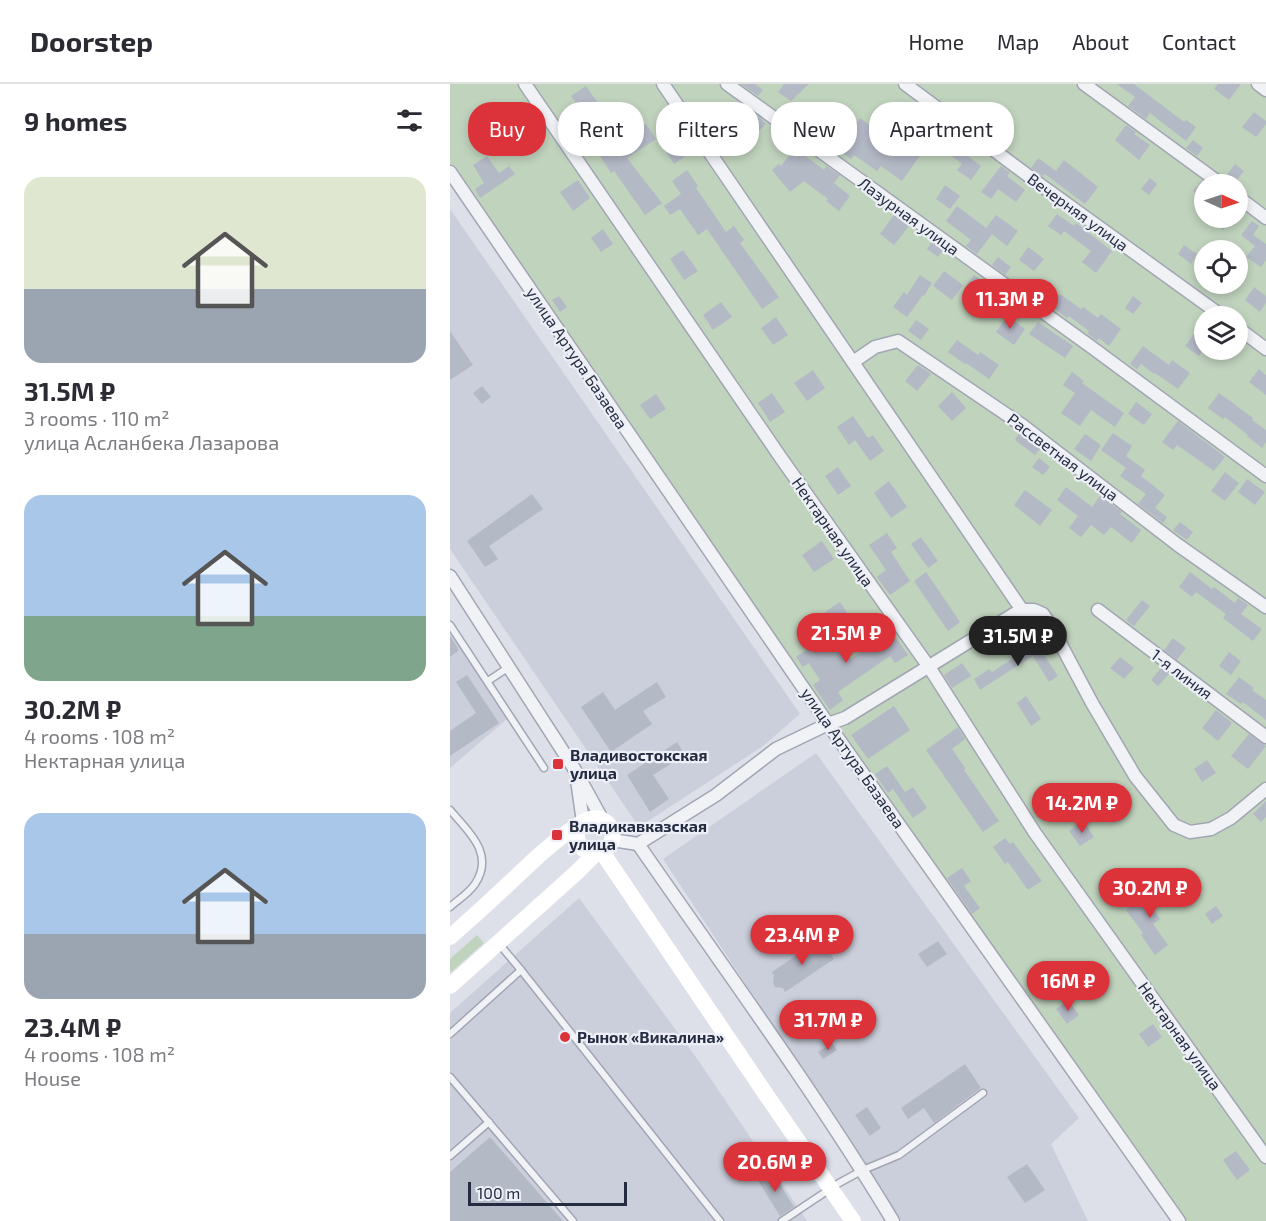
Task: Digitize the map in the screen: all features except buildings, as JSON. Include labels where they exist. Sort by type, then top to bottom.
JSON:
[{"type":"main road","points":[[450,937],[554,841],[588,819],[602,819],[611,828],[612,833],[603,848],[450,986]]},
{"type":"main road","points":[[580,824],[577,838],[580,845],[585,850],[603,848]]},
{"type":"main road","points":[[603,848],[853,1221]]},
{"type":"street","name":"Нектарная улица","points":[[525,84],[781,458],[929,667],[1035,833],[1266,1157]]},
{"type":"street","points":[[663,84],[1022,610]]},
{"type":"street","name":"Лазурная улица","points":[[726,84],[1266,476]]},
{"type":"street","name":"Вечерняя улица","points":[[905,84],[1208,306]]},
{"type":"street","points":[[1084,84],[1207,174]]},
{"type":"street","points":[[1258,84],[1266,90]]},
{"type":"street","name":"улица Артура Базаева","points":[[450,172],[828,724],[1179,1221]]},
{"type":"street","points":[[1248,204],[1266,218]]},
{"type":"street","points":[[1248,336],[1266,349]]},
{"type":"street","name":"Рассветная улица","points":[[853,362],[875,348],[898,341],[1022,425],[1178,545],[1266,607]]},
{"type":"street","points":[[450,576],[575,770],[602,819]]},
{"type":"street","points":[[603,848],[638,844],[716,795],[776,749],[845,718],[1022,610],[1034,610],[1043,614],[1135,776],[1174,825],[1190,832],[1211,829],[1231,818],[1266,791]]},
{"type":"street","name":"1-я линия","points":[[1098,610],[1266,737]]},
{"type":"street","points":[[575,770],[580,824]]},
{"type":"street","points":[[638,844],[863,1170],[893,1221]]},
{"type":"lane","points":[[450,625],[544,768]]},
{"type":"lane","points":[[488,681],[509,667]]},
{"type":"lane","points":[[450,810],[482,850],[483,866],[476,883],[450,907]]},
{"type":"lane","points":[[498,943],[720,1221]]},
{"type":"lane","points":[[450,1034],[521,970]]},
{"type":"lane","points":[[450,1077],[573,1221]]},
{"type":"lane","points":[[782,1221],[839,1183],[899,1155],[983,1093]]},
{"type":"lane","points":[[450,1156],[489,1122]]},
{"type":"shaded area","points":[[450,209],[800,714],[763,746],[639,827],[450,549]]},
{"type":"shaded area","points":[[450,621],[513,714],[450,768]]},
{"type":"shaded area","points":[[816,753],[1079,1118],[1051,1144],[1088,1221],[902,1221],[663,859]]},
{"type":"shaded area","name":"Рынок «Викалина»","points":[[579,898],[698,1060],[807,1221],[450,1221],[450,1013]]},
{"type":"green space","points":[[450,84],[1266,84],[1266,1221],[1170,1221],[450,180]]},
{"type":"green space","points":[[477,935],[484,943],[450,973],[450,959]]},
{"type":"place","name":"Владивостокская улица","points":[[558,764]]},
{"type":"place","name":"Владикавказская улица","points":[[557,835]]},
{"type":"place","name":"Рынок «Викалина»","points":[[565,1037]]}]
